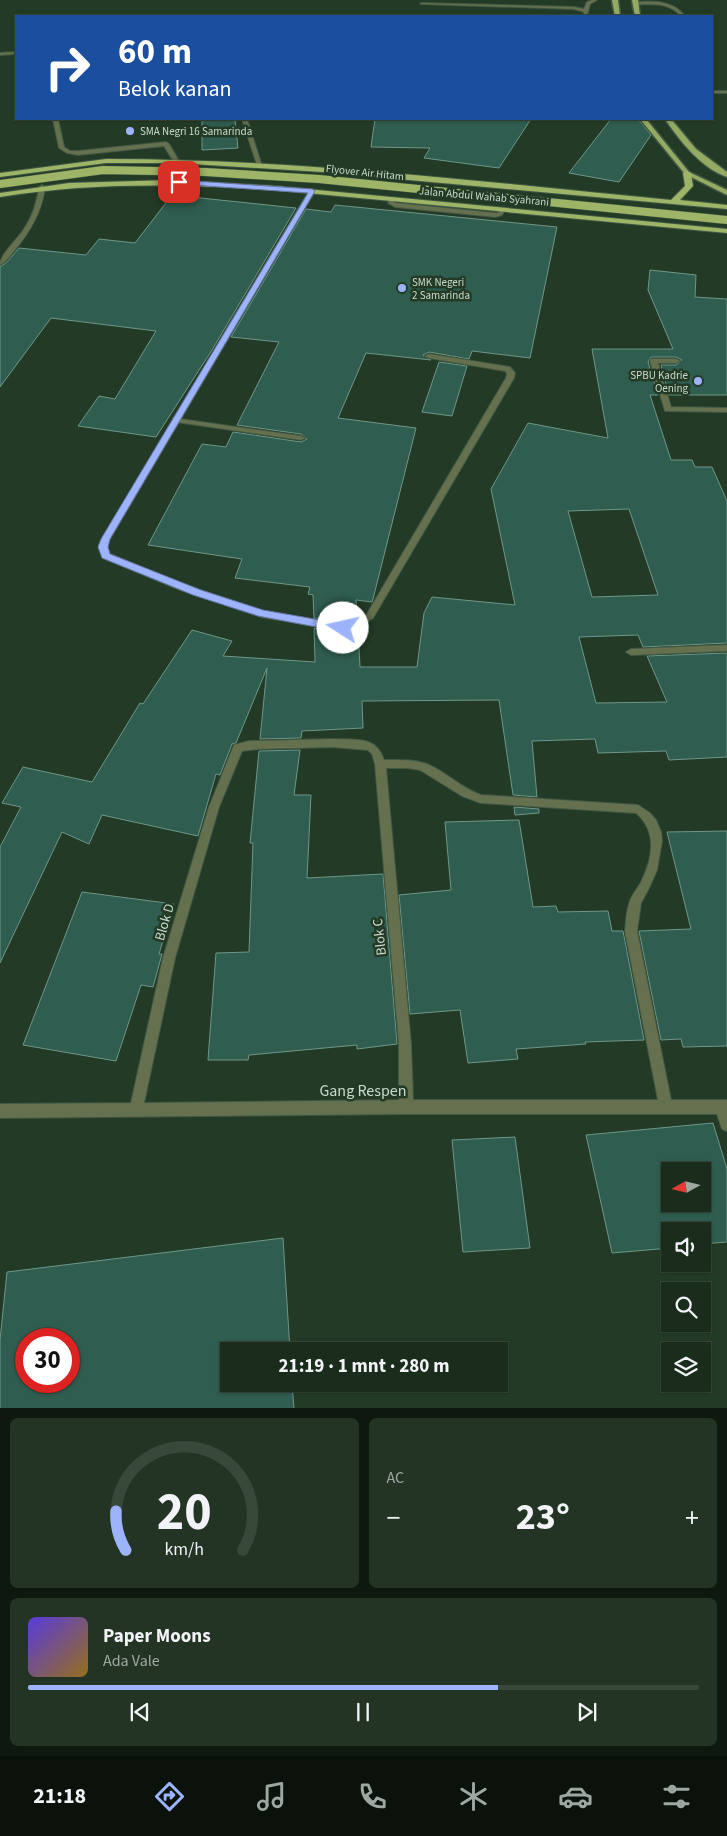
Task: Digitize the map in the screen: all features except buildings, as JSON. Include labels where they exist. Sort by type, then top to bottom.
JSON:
[{"type":"highway","name":"Jalan Abdul Wahab Syahrani","points":[[0,175],[106,161],[176,161],[260,165],[727,207]]},
{"type":"highway","name":"Flyover Air Hitam","points":[[0,184],[103,170],[205,172],[320,179],[727,220]]},
{"type":"highway","points":[[673,202],[689,186],[687,173]]},
{"type":"highway","name":"Jalan Abdul Wahab Syahrani","points":[[0,195],[42,187],[91,182],[210,183],[727,231]]},
{"type":"highway","points":[[448,204],[456,182]]},
{"type":"main road","points":[[615,0],[618,15]]},
{"type":"main road","points":[[635,2],[638,15]]},
{"type":"main road","points":[[644,120],[687,173],[727,193]]},
{"type":"main road","points":[[669,120],[676,131],[701,157],[720,172],[727,175]]},
{"type":"street","points":[[422,4],[574,8],[585,14],[588,3],[594,0]]},
{"type":"street","points":[[635,2],[666,4],[677,8],[681,15]]},
{"type":"street","points":[[0,54],[15,53]]},
{"type":"street","points":[[713,92],[727,92]]},
{"type":"street","points":[[55,120],[64,151],[78,152],[166,144],[176,161]]},
{"type":"street","points":[[244,120],[260,165]]},
{"type":"street","points":[[0,263],[36,216],[40,205],[42,187]]},
{"type":"street","points":[[312,191],[106,539],[103,547],[106,556],[181,587],[262,614],[343,628],[357,624],[370,616],[510,378],[507,368],[428,356]]},
{"type":"street","points":[[392,199],[391,203],[395,205],[495,215],[500,214],[502,209]]},
{"type":"street","points":[[676,361],[654,361],[668,409],[727,410]]},
{"type":"street","points":[[176,420],[301,438]]},
{"type":"street","points":[[631,652],[727,648]]},
{"type":"street","name":"Blok D","points":[[136,1109],[169,958],[214,808],[238,748],[249,745],[365,744],[373,748],[377,753],[380,764]]},
{"type":"street","points":[[380,764],[414,764],[424,767],[460,791],[481,800],[638,809],[647,815],[655,828],[658,842],[648,880],[635,901],[631,931],[666,1108]]},
{"type":"street","name":"Blok C","points":[[380,764],[405,1044],[406,1107]]},
{"type":"street","name":"Gang Respen","points":[[0,1111],[406,1107],[725,1107]]},
{"type":"street","points":[[725,1107],[727,1124]]},
{"type":"place","name":"SMA Negri 16 Samarinda","points":[[130,131]]},
{"type":"place","name":"SMK Negeri 2 Samarinda","points":[[402,288]]},
{"type":"place","name":"SPBU Kadrie Oening","points":[[698,381]]},
{"type":"route","points":[[179,182],[312,191],[106,539],[103,547],[106,556],[181,587],[262,614],[343,628]]}]
